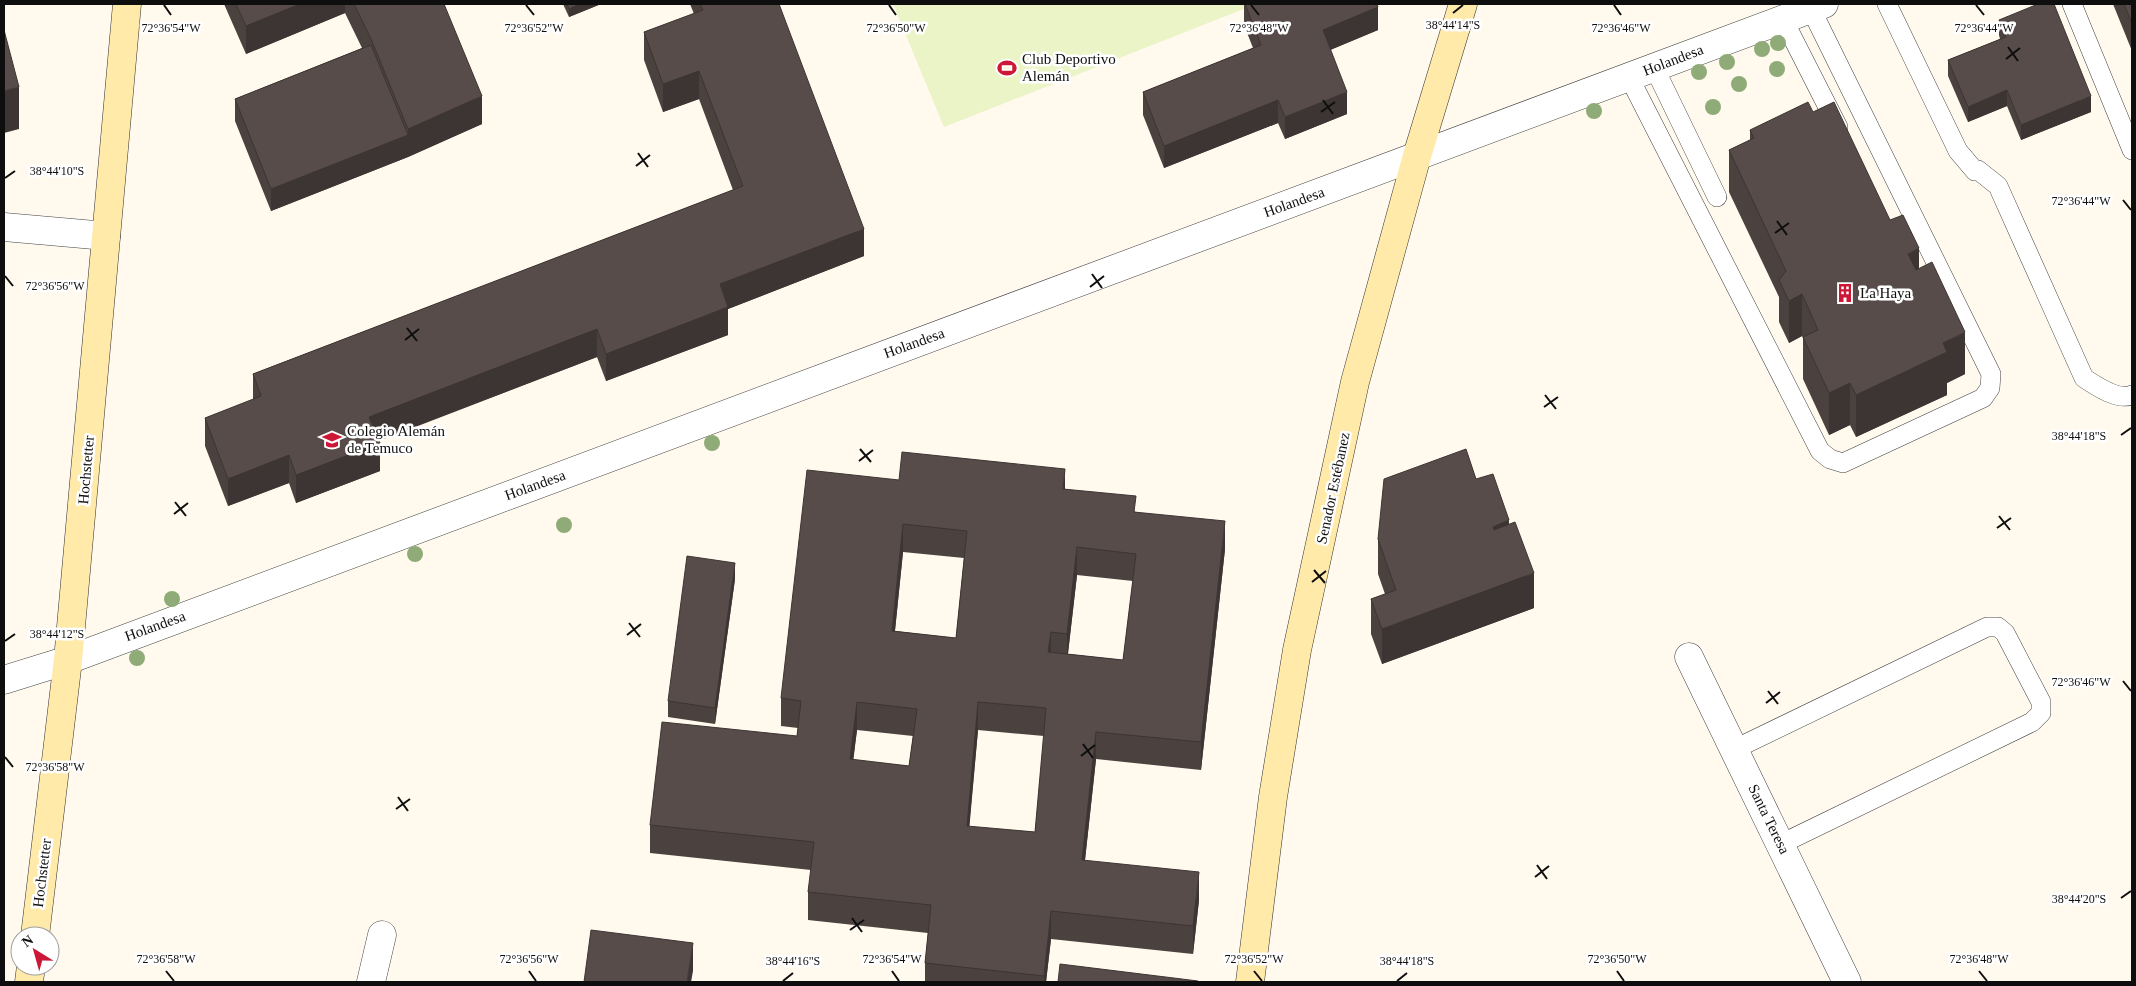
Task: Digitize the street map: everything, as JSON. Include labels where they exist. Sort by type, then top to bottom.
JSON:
[{"type":"main road","name":"Hochstetter","points":[[36,926],[68,660],[127,4]]},
{"type":"main road","name":"Senador Estébanez","points":[[1250,982],[1273,797],[1298,650],[1355,382],[1462,4]]},
{"type":"street","name":"Holandesa","points":[[4,680],[68,660],[1818,6]]},
{"type":"street","points":[[4,227],[106,236]]},
{"type":"street","name":"Santa Teresa","points":[[1689,657],[1847,982]]},
{"type":"street","points":[[370,982],[382,935]]},
{"type":"lane","points":[[1887,4],[1958,152],[1975,171],[1978,170],[1998,186],[2084,378],[2099,388],[2127,397],[2132,396]]},
{"type":"lane","points":[[2072,4],[2132,150]]},
{"type":"lane","points":[[1641,72],[1820,451],[1830,459],[1843,463],[1983,398],[1990,388],[1991,374],[1818,6]]},
{"type":"lane","points":[[1783,19],[1844,140]]},
{"type":"lane","points":[[1641,72],[1717,197]]},
{"type":"lane","points":[[1735,749],[1987,626],[1998,626],[2005,633],[2041,702],[2041,713],[2032,722],[1781,844]]},
{"type":"green space","name":"Club Deportivo Alemán","points":[[893,4],[1245,4],[1246,8],[944,127]]},
{"type":"building","points":[[236,4],[300,4],[246,26]]},
{"type":"building","points":[[354,4],[444,4],[482,96],[408,129],[371,39]]},
{"type":"building","points":[[567,4],[580,4],[569,9]]},
{"type":"building","points":[[700,4],[779,4],[864,229],[720,284],[728,307],[606,354],[597,329],[369,417],[380,443],[296,475],[289,455],[228,479],[205,418],[261,396],[253,374],[743,186],[699,71],[663,84],[644,32],[703,10]]},
{"type":"building","points":[[1245,4],[1377,4],[1378,7],[1323,30],[1347,92],[1285,117],[1278,100],[1164,146],[1143,92],[1261,45]]},
{"type":"building","points":[[2038,4],[2054,4],[2091,96],[2021,125],[2007,90],[1968,107],[1948,60],[2006,37],[1999,20]]},
{"type":"building","points":[[2124,4],[2132,4],[2132,24]]},
{"type":"building","points":[[4,30],[19,87],[4,91]]},
{"type":"building","points":[[371,45],[408,135],[271,189],[235,99]]},
{"type":"building","name":"La Haya","points":[[1808,102],[1813,112],[1834,102],[1890,220],[1903,215],[1919,248],[1908,254],[1916,270],[1932,262],[1965,332],[1943,343],[1947,352],[1856,395],[1850,383],[1829,393],[1803,337],[1818,330],[1802,294],[1789,301],[1779,280],[1786,271],[1729,150],[1754,138],[1750,130]]},
{"type":"building","points":[[1466,449],[1476,479],[1493,474],[1509,520],[1493,527],[1494,530],[1515,522],[1534,573],[1382,629],[1371,599],[1396,590],[1378,539],[1384,479]]},
{"type":"building","points":[[902,452],[1065,469],[1063,489],[1136,496],[1134,512],[1225,521],[1201,742],[1096,732],[1082,860],[1199,872],[1193,926],[1051,911],[1044,976],[925,963],[931,905],[808,892],[814,842],[650,825],[662,722],[797,736],[801,701],[781,698],[807,470],[899,480]],"holes":[[[903,524],[967,531],[956,638],[892,631]],[[1077,547],[1136,554],[1123,660],[1048,652],[1051,632],[1067,634]],[[857,702],[917,709],[909,766],[850,759]],[[978,702],[1046,708],[1035,832],[967,826]]]},
{"type":"building","points":[[687,556],[735,563],[715,708],[668,701]]},
{"type":"building","points":[[591,930],[693,943],[687,982],[584,982]]},
{"type":"building","points":[[1060,964],[1198,981],[1198,982],[1058,982]]},
{"type":"place","name":"Club Deportivo Alemán","points":[[1007,68]]},
{"type":"place","name":"La Haya","points":[[1845,293]]},
{"type":"place","name":"Colegio Alemán de Temuco","points":[[332,440]]}]
